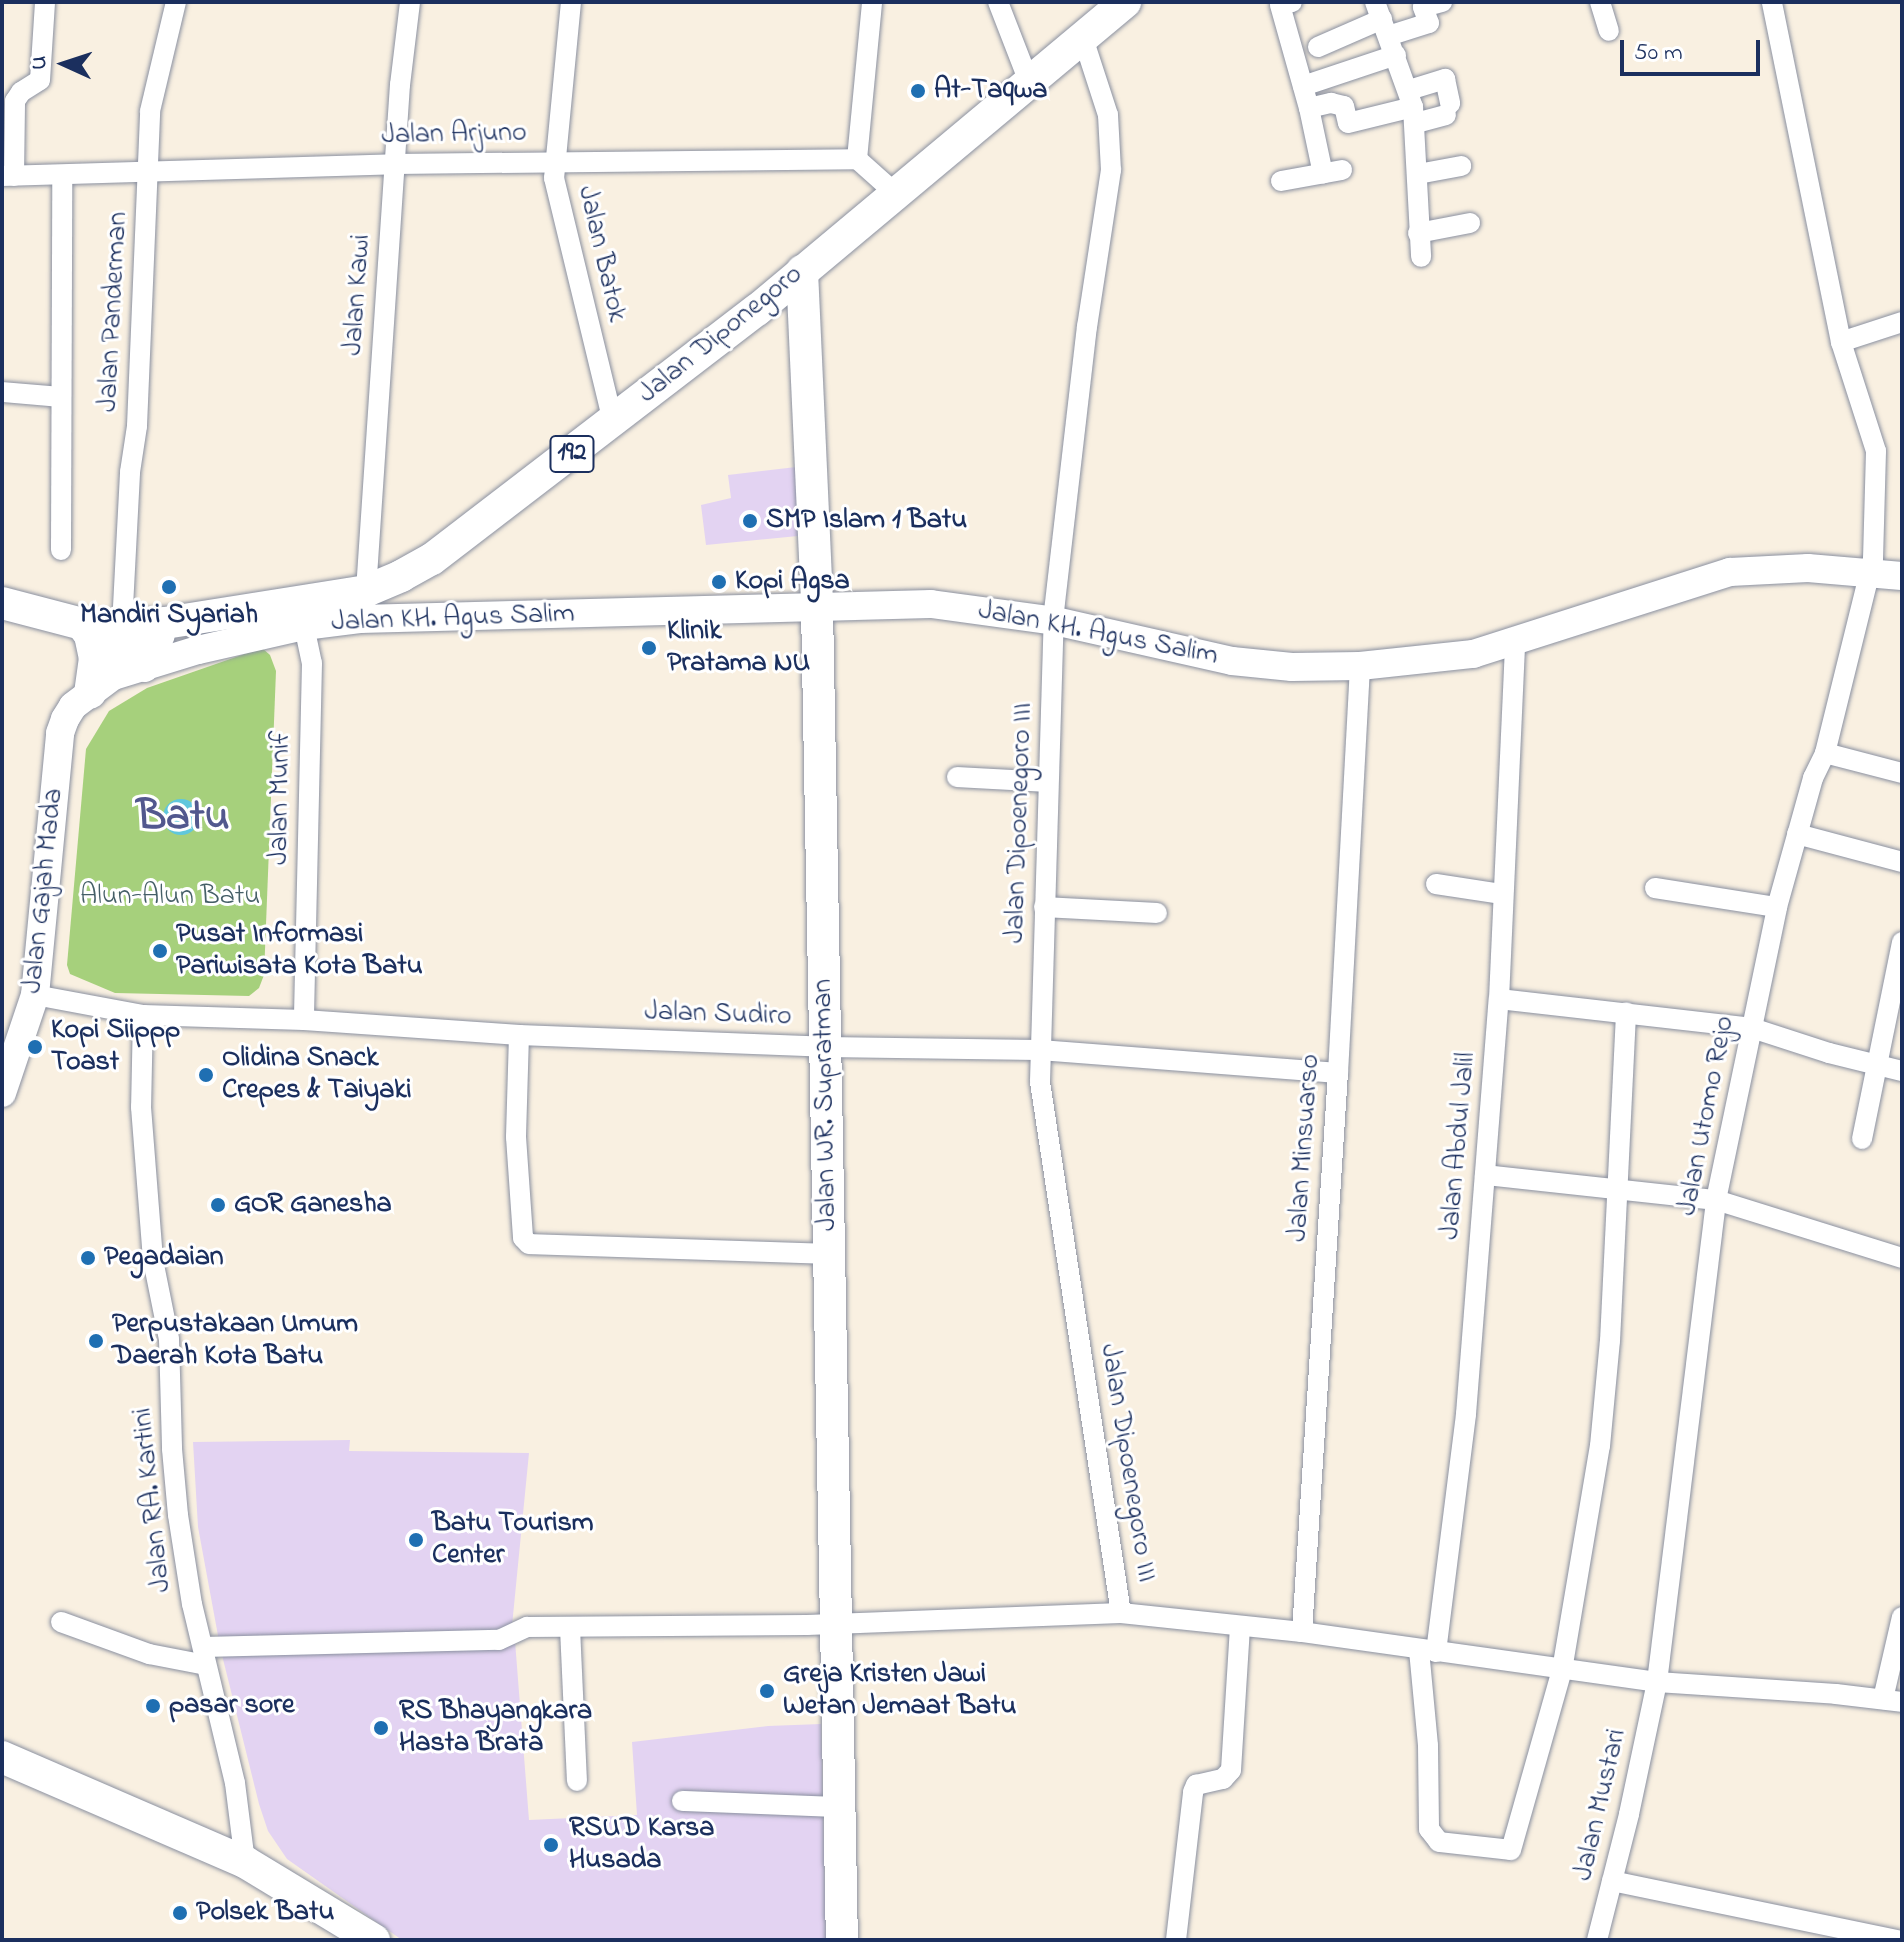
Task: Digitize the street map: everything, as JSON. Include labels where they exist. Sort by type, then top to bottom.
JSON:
[{"type":"main road","name":"Jalan Diponegoro","points":[[297,616],[366,591],[432,559],[757,310],[1125,2]]},
{"type":"main road","name":"Jalan WR. Supratman","points":[[802,271],[817,607],[842,1940]]},
{"type":"main road","points":[[757,310],[782,327],[805,354]]},
{"type":"main road","points":[[2,603],[82,624],[90,635],[95,658],[90,693]]},
{"type":"main road","name":"192","points":[[82,624],[122,626],[297,616]]},
{"type":"main road","points":[[144,666],[124,655],[122,645],[161,635],[170,623]]},
{"type":"main road","points":[[2,1757],[245,1862],[374,1940]]},
{"type":"street","points":[[8,176],[15,101],[21,92],[40,80],[45,2]]},
{"type":"street","name":"Jalan Panderman","points":[[122,626],[130,472],[137,426],[150,111],[176,2]]},
{"type":"street","name":"Jalan Kawi","points":[[366,591],[395,164],[410,2]]},
{"type":"street","name":"Jalan Batok","points":[[571,2],[554,161],[556,195],[613,421]]},
{"type":"street","points":[[872,2],[857,159],[895,193]]},
{"type":"street","points":[[998,2],[1029,82]]},
{"type":"street","points":[[1281,181],[1332,172],[1309,108],[1280,5],[1292,2]]},
{"type":"street","points":[[1318,47],[1385,28],[1429,23],[1423,7],[1442,2]]},
{"type":"street","points":[[1600,2],[1609,31]]},
{"type":"street","name":"Jalan Utomo Rejo","points":[[1657,1682],[1716,1200],[1777,907],[1813,778],[1825,753],[1872,573],[1879,465],[1841,342],[1772,2]]},
{"type":"street","points":[[1303,86],[1385,28]]},
{"type":"street","points":[[1385,28],[1413,106],[1421,257]]},
{"type":"street","name":"Jalan Dipoenegoro III","points":[[1083,38],[1108,115],[1111,170],[1087,326],[1055,621],[1040,1082],[1121,1613]]},
{"type":"street","points":[[1309,108],[1331,103],[1344,106],[1348,123],[1413,106],[1448,109],[1445,79],[1413,106]]},
{"type":"street","name":"Jalan Arjuno","points":[[8,176],[395,164],[857,159]]},
{"type":"street","points":[[1418,174],[1461,166]]},
{"type":"street","points":[[61,550],[62,175]]},
{"type":"street","points":[[1418,233],[1470,223]]},
{"type":"street","points":[[1841,342],[1902,322]]},
{"type":"street","points":[[2,392],[60,397]]},
{"type":"street","name":"Jalan KH. Agus Salim","points":[[60,733],[73,706],[113,676],[297,616],[360,619],[931,604],[1055,621],[1232,661],[1292,667],[1360,666],[1461,656],[1515,643],[1660,592],[1730,572],[1808,568],[1902,576]]},
{"type":"street","name":"Jalan Munif","points":[[297,616],[312,663],[304,1020]]},
{"type":"street","name":"Jalan Abdul Jalil","points":[[1515,643],[1499,999],[1466,1414],[1428,1651],[1429,1829],[1439,1842],[1506,1852],[1514,1847],[1562,1670],[1600,1446],[1610,1341],[1626,1012]]},
{"type":"street","name":"Jalan Minsuarso","points":[[1302,1632],[1338,1073],[1360,666]]},
{"type":"street","name":"Jalan Gajah Mada","points":[[2,1093],[9,1053],[35,995],[60,733]]},
{"type":"street","points":[[1825,753],[1902,773]]},
{"type":"street","points":[[957,777],[1048,782]]},
{"type":"street","points":[[1797,834],[1902,862]]},
{"type":"street","points":[[1436,884],[1502,894]]},
{"type":"street","points":[[1655,888],[1777,907]]},
{"type":"street","points":[[1044,907],[1157,913]]},
{"type":"street","points":[[1862,1139],[1902,942]]},
{"type":"street","name":"Jalan Sudiro","points":[[35,995],[143,1015],[304,1020],[519,1035],[825,1047],[1040,1050],[1338,1073]]},
{"type":"street","points":[[1499,999],[1752,1028],[1902,1071]]},
{"type":"street","name":"Jalan RA. Kartini","points":[[143,1015],[142,1081],[153,1260],[169,1339],[172,1449],[178,1515],[204,1656],[235,1783],[245,1862]]},
{"type":"street","points":[[519,1035],[516,1137],[523,1238],[529,1244],[829,1254]]},
{"type":"street","points":[[1485,1175],[1617,1192],[1716,1200],[1902,1258]]},
{"type":"street","points":[[61,1622],[149,1654],[204,1656],[499,1640],[527,1627],[836,1623],[1121,1613],[1302,1632],[1657,1682],[1892,1701],[1902,1617]]},
{"type":"street","points":[[1176,1940],[1193,1792],[1196,1785],[1223,1779],[1231,1770],[1240,1627]]},
{"type":"street","points":[[570,1628],[577,1781]]},
{"type":"street","name":"Jalan Mustari","points":[[1597,1940],[1657,1682]]},
{"type":"street","points":[[682,1801],[839,1807]]},
{"type":"street","points":[[1612,1881],[1898,1940]]},
{"type":"shaded area","name":"SMP Islam 1 Batu","points":[[796,467],[798,536],[706,545],[701,505],[731,498],[728,475]]},
{"type":"shaded area","points":[[350,1440],[349,1451],[529,1453],[511,1636],[219,1641],[198,1527],[193,1442]]},
{"type":"shaded area","name":"RSUD Karsa Husada","points":[[515,1641],[529,1820],[637,1815],[632,1742],[768,1726],[821,1724],[826,1940],[402,1940],[287,1859],[268,1831],[259,1804],[221,1651]]},
{"type":"green space","name":"Alun-Alun Batu","points":[[262,648],[270,655],[276,671],[264,975],[259,988],[249,996],[115,993],[70,974],[67,965],[86,749],[109,711],[147,688]]},
{"type":"water","points":[[181,799],[194,804],[199,817],[194,830],[181,835],[168,830],[163,817],[168,804]]},
{"type":"place","name":"At-Taqwa","points":[[918,91]]},
{"type":"place","name":"SMP Islam 1 Batu","points":[[750,521]]},
{"type":"place","name":"Kopi Agsa","points":[[719,582]]},
{"type":"place","name":"Mandiri Syariah","points":[[169,587]]},
{"type":"place","name":"Klinik Pratama NU","points":[[649,648]]},
{"type":"place","name":"Pusat Informasi Pariwisata Kota Batu","points":[[160,951]]},
{"type":"place","name":"Kopi Siippp Toast","points":[[35,1047]]},
{"type":"place","name":"Olidina Snack Crepes & Taiyaki","points":[[206,1075]]},
{"type":"place","name":"GOR Ganesha","points":[[218,1205]]},
{"type":"place","name":"Pegadaian","points":[[88,1258]]},
{"type":"place","name":"Perpustakaan Umum Daerah Kota Batu","points":[[96,1341]]},
{"type":"place","name":"Batu Tourism Center","points":[[416,1540]]},
{"type":"place","name":"Greja Kristen Jawi Wetan Jemaat Batu","points":[[767,1691]]},
{"type":"place","name":"pasar sore","points":[[153,1706]]},
{"type":"place","name":"RS Bhayangkara Hasta Brata","points":[[381,1728]]},
{"type":"place","name":"RSUD Karsa Husada","points":[[551,1845]]},
{"type":"place","name":"Polsek Batu","points":[[180,1913]]},
{"type":"district","name":"Batu","points":[[183,817]]}]
